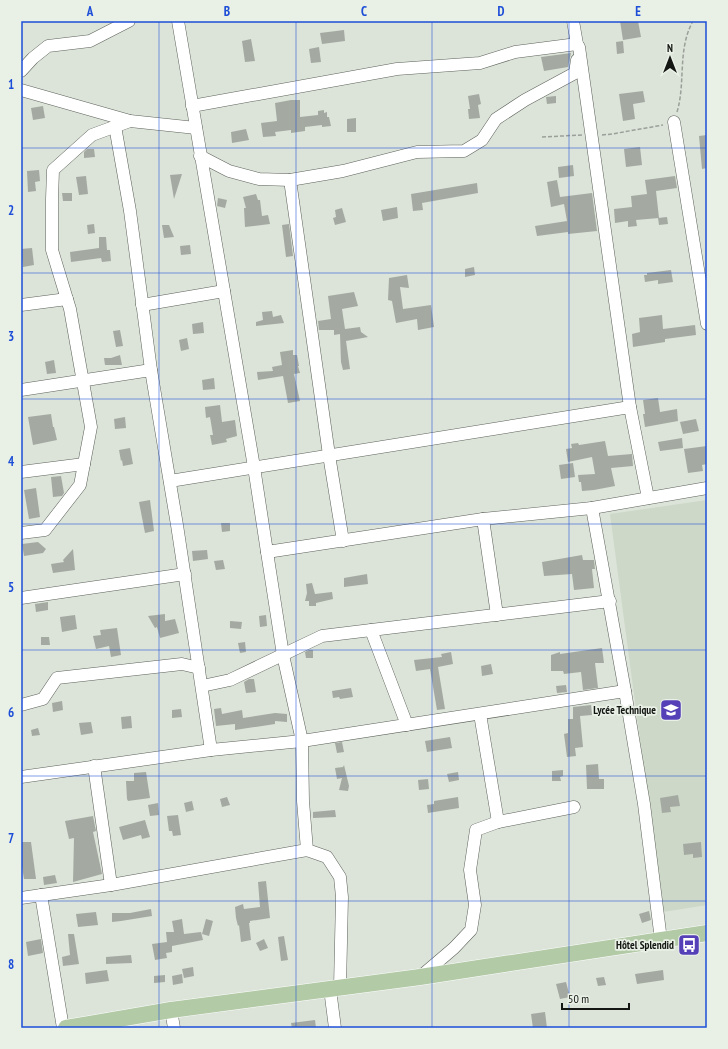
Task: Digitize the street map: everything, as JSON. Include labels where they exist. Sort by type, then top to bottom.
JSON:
[{"type":"main road","points":[[66,1028],[171,1010],[420,977],[707,933]]},
{"type":"street","points":[[21,70],[48,46],[90,41],[129,21]]},
{"type":"street","points":[[178,21],[254,467],[283,655],[302,741],[303,801],[307,850]]},
{"type":"street","points":[[573,21],[578,46],[630,407],[648,498]]},
{"type":"street","points":[[200,156],[228,171],[259,179],[290,180],[343,171],[417,152],[464,150],[482,140],[496,119],[524,100],[575,73],[578,46],[578,21]]},
{"type":"street","points":[[192,106],[397,69],[480,63],[515,52],[578,46]]},
{"type":"street","points":[[21,90],[130,120],[196,128]]},
{"type":"street","points":[[21,533],[45,530],[80,485],[91,427],[70,309],[52,250],[53,170],[92,135],[130,120]]},
{"type":"street","points":[[674,122],[707,324]]},
{"type":"street","points":[[115,126],[130,211],[151,370],[185,574],[211,750]]},
{"type":"street","points":[[290,180],[329,455],[343,541]]},
{"type":"street","points":[[142,305],[224,291]]},
{"type":"street","points":[[21,305],[67,299]]},
{"type":"street","points":[[21,390],[83,382],[151,370]]},
{"type":"street","points":[[170,481],[630,407]]},
{"type":"street","points":[[21,472],[84,464]]},
{"type":"street","points":[[266,552],[483,519],[592,508],[707,488]]},
{"type":"street","points":[[592,508],[626,691],[644,804],[660,940]]},
{"type":"street","points":[[483,519],[498,615]]},
{"type":"street","points":[[21,598],[185,574]]},
{"type":"street","points":[[202,686],[230,680],[322,636],[610,601]]},
{"type":"street","points":[[371,630],[407,724]]},
{"type":"street","points":[[21,705],[43,699],[57,678],[182,664],[199,668]]},
{"type":"street","points":[[21,777],[211,750],[302,741],[626,691]]},
{"type":"street","points":[[480,714],[498,822]]},
{"type":"street","points":[[94,766],[111,885]]},
{"type":"street","points":[[420,977],[454,948],[471,930],[474,905],[470,870],[476,830],[498,822],[574,807]]},
{"type":"street","points":[[21,898],[111,885],[307,850],[327,857],[340,877],[342,897],[335,988],[335,1028]]},
{"type":"street","points":[[41,895],[63,1028]]},
{"type":"street","points":[[171,1010],[174,1028]]},
{"type":"path","points":[[596,135],[656,127],[674,122],[679,106],[682,84],[684,43],[693,21]]},
{"type":"path","points":[[542,137],[589,135]]},
{"type":"shaded area","name":"Lycée Technique","points":[[707,500],[707,905],[663,912],[610,514]]},
{"type":"building","points":[[620,21],[638,21],[641,37],[623,40]]},
{"type":"building","points":[[344,30],[345,41],[322,44],[320,33]]},
{"type":"building","points":[[251,39],[255,61],[245,62],[242,41]]},
{"type":"building","points":[[623,41],[624,53],[617,54],[616,42]]},
{"type":"building","points":[[319,47],[321,62],[311,63],[309,49]]},
{"type":"building","points":[[571,53],[568,67],[544,71],[541,57]]},
{"type":"building","points":[[643,91],[645,102],[633,104],[635,119],[623,121],[619,94]]},
{"type":"building","points":[[479,94],[481,104],[478,105],[480,118],[469,119],[468,109],[470,109],[468,96]]},
{"type":"building","points":[[556,96],[556,103],[547,104],[546,97]]},
{"type":"building","points":[[300,100],[300,117],[318,115],[318,111],[324,110],[324,113],[327,112],[327,117],[329,117],[331,126],[322,127],[322,125],[305,127],[305,131],[291,133],[291,130],[275,132],[276,136],[263,137],[261,123],[277,121],[275,103]]},
{"type":"building","points":[[43,106],[45,118],[33,120],[31,108]]},
{"type":"building","points":[[356,118],[356,132],[347,132],[347,119]]},
{"type":"building","points":[[246,129],[249,140],[232,143],[231,132]]},
{"type":"building","points":[[707,135],[707,168],[702,169],[699,136]]},
{"type":"building","points":[[640,147],[642,165],[626,167],[624,149]]},
{"type":"building","points":[[87,149],[94,149],[95,157],[84,158],[84,152]]},
{"type":"building","points":[[573,165],[574,176],[559,178],[558,167]]},
{"type":"building","points":[[39,170],[40,181],[35,182],[36,191],[28,192],[27,171]]},
{"type":"building","points":[[182,174],[174,199],[170,175]]},
{"type":"building","points":[[86,176],[88,194],[79,195],[76,177]]},
{"type":"building","points":[[675,176],[677,188],[656,191],[659,218],[636,220],[637,226],[628,227],[628,221],[615,223],[614,209],[632,207],[631,196],[647,194],[645,180]]},
{"type":"building","points":[[557,180],[560,197],[592,193],[597,231],[568,234],[568,232],[537,236],[535,226],[567,221],[564,204],[551,207],[547,182]]},
{"type":"building","points":[[477,183],[478,193],[422,203],[423,210],[413,211],[411,194]]},
{"type":"building","points":[[62,193],[72,193],[72,201],[63,201]]},
{"type":"building","points":[[256,194],[258,200],[260,200],[262,216],[268,215],[270,224],[245,227],[244,208],[246,208],[243,197]]},
{"type":"building","points":[[218,198],[227,200],[225,208],[217,206]]},
{"type":"building","points":[[397,207],[398,218],[383,221],[381,210]]},
{"type":"building","points":[[342,208],[346,222],[335,225],[333,218],[336,217],[335,210]]},
{"type":"building","points":[[667,217],[668,224],[659,225],[658,218]]},
{"type":"building","points":[[94,224],[95,233],[88,234],[87,225]]},
{"type":"building","points":[[289,224],[293,256],[286,257],[282,225]]},
{"type":"building","points":[[162,225],[169,225],[174,237],[164,238]]},
{"type":"building","points":[[99,237],[106,237],[107,250],[110,250],[111,261],[102,262],[101,258],[71,262],[70,252],[99,248]]},
{"type":"building","points":[[190,245],[191,254],[181,255],[180,246]]},
{"type":"building","points":[[32,248],[34,265],[23,267],[21,249]]},
{"type":"building","points":[[474,267],[475,275],[465,277],[465,269]]},
{"type":"building","points":[[671,270],[673,282],[658,284],[658,280],[645,282],[644,275],[647,275],[647,273]]},
{"type":"building","points":[[407,275],[409,288],[400,287],[403,309],[431,305],[434,327],[418,330],[417,319],[396,323],[392,301],[388,300],[389,278]]},
{"type":"building","points":[[354,292],[358,306],[342,309],[345,329],[360,327],[361,332],[368,337],[346,341],[350,369],[343,370],[341,362],[340,334],[334,335],[334,330],[319,330],[318,321],[331,319],[328,296]]},
{"type":"building","points":[[272,311],[273,317],[281,315],[284,323],[256,326],[256,322],[263,320],[262,312]]},
{"type":"building","points":[[662,315],[663,329],[695,325],[696,335],[665,339],[665,342],[633,347],[632,334],[640,332],[639,318]]},
{"type":"building","points":[[203,322],[204,333],[193,334],[192,324]]},
{"type":"building","points":[[120,330],[123,346],[116,347],[113,331]]},
{"type":"building","points":[[187,338],[189,349],[181,351],[179,340]]},
{"type":"building","points":[[293,350],[293,355],[297,355],[300,373],[294,374],[300,401],[288,403],[283,376],[258,380],[257,372],[273,371],[272,367],[282,365],[280,352]]},
{"type":"building","points":[[120,355],[122,365],[105,365],[104,358],[111,358]]},
{"type":"building","points":[[54,360],[56,373],[47,374],[45,362]]},
{"type":"building","points":[[214,378],[215,389],[203,390],[202,380]]},
{"type":"building","points":[[658,398],[660,412],[677,409],[678,421],[645,427],[643,400]]},
{"type":"building","points":[[220,405],[222,422],[235,420],[237,436],[226,439],[227,442],[212,445],[210,435],[213,435],[210,417],[206,418],[205,407]]},
{"type":"building","points":[[51,414],[57,440],[33,445],[28,417]]},
{"type":"building","points":[[125,417],[126,428],[115,429],[114,419]]},
{"type":"building","points":[[696,419],[699,431],[683,434],[680,422]]},
{"type":"building","points":[[682,438],[683,448],[660,451],[658,442]]},
{"type":"building","points":[[605,441],[608,456],[632,454],[633,466],[611,468],[615,486],[582,491],[581,482],[579,482],[578,475],[595,474],[592,457],[568,462],[566,449],[572,448],[571,444],[578,443],[579,445]]},
{"type":"building","points":[[707,446],[707,464],[702,465],[703,471],[688,473],[684,449]]},
{"type":"building","points":[[130,448],[133,464],[123,466],[119,450]]},
{"type":"building","points":[[573,463],[575,477],[561,479],[559,465]]},
{"type":"building","points":[[61,476],[64,493],[62,496],[53,497],[51,477]]},
{"type":"building","points":[[36,488],[40,517],[29,519],[24,490]]},
{"type":"building","points":[[150,500],[154,531],[145,533],[139,502]]},
{"type":"building","points":[[221,523],[230,523],[230,531],[222,532]]},
{"type":"building","points":[[38,542],[46,549],[43,553],[24,556],[22,544]]},
{"type":"building","points":[[73,549],[75,570],[53,573],[51,564],[64,562],[63,560]]},
{"type":"building","points":[[207,550],[208,559],[193,561],[192,551]]},
{"type":"building","points":[[582,555],[583,560],[594,560],[595,569],[592,569],[594,588],[574,590],[572,574],[544,576],[542,562]]},
{"type":"building","points":[[223,560],[225,569],[216,570],[214,561]]},
{"type":"building","points":[[367,574],[368,584],[344,587],[344,578]]},
{"type":"building","points":[[312,583],[315,594],[332,592],[333,599],[316,603],[316,606],[309,606],[309,601],[305,601],[307,593],[306,584]]},
{"type":"building","points":[[48,602],[48,610],[36,612],[35,604]]},
{"type":"building","points":[[165,614],[165,621],[175,619],[179,633],[160,638],[157,627],[155,628],[148,616]]},
{"type":"building","points":[[75,615],[77,629],[62,632],[60,617]]},
{"type":"building","points":[[266,615],[267,626],[260,627],[259,616]]},
{"type":"building","points":[[230,621],[242,622],[241,629],[230,628]]},
{"type":"building","points":[[117,628],[121,655],[111,657],[109,646],[96,649],[93,636],[101,635],[100,630]]},
{"type":"building","points":[[41,637],[49,637],[50,645],[41,645]]},
{"type":"building","points":[[245,642],[246,652],[240,653],[238,643]]},
{"type":"building","points":[[602,648],[604,663],[595,663],[598,688],[583,690],[581,672],[564,674],[563,671],[551,671],[551,655],[560,652],[560,654]]},
{"type":"building","points":[[313,650],[313,658],[306,658],[305,652]]},
{"type":"building","points":[[451,652],[453,664],[438,667],[445,709],[437,710],[430,669],[416,671],[414,660],[442,657],[441,654]]},
{"type":"building","points":[[491,664],[493,674],[482,676],[481,666]]},
{"type":"building","points":[[249,679],[254,679],[256,692],[246,693],[244,682]]},
{"type":"building","points":[[566,685],[567,692],[557,693],[556,686]]},
{"type":"building","points":[[351,688],[353,697],[340,699],[339,697],[333,698],[332,691]]},
{"type":"building","points":[[62,701],[63,710],[53,712],[52,703]]},
{"type":"building","points":[[591,705],[592,715],[580,716],[583,747],[575,748],[576,756],[567,757],[564,734],[568,733],[568,719],[573,719],[573,707]]},
{"type":"building","points":[[221,708],[222,714],[242,710],[243,718],[275,713],[287,714],[287,722],[275,721],[275,724],[235,730],[235,724],[216,726],[214,709]]},
{"type":"building","points":[[181,709],[182,717],[172,718],[172,710]]},
{"type":"building","points":[[131,716],[132,728],[122,729],[121,717]]},
{"type":"building","points":[[91,722],[93,733],[81,735],[79,723]]},
{"type":"building","points":[[38,728],[40,735],[32,736],[31,730]]},
{"type":"building","points":[[450,737],[452,748],[427,752],[425,741]]},
{"type":"building","points":[[342,742],[344,752],[337,753],[335,743]]},
{"type":"building","points":[[598,764],[599,779],[604,779],[604,789],[587,789],[586,765]]},
{"type":"building","points":[[344,765],[349,786],[348,791],[339,790],[342,778],[337,779],[335,768],[343,767]]},
{"type":"building","points":[[563,770],[563,776],[560,777],[561,781],[552,781],[552,771]]},
{"type":"building","points":[[146,772],[150,798],[128,801],[126,781],[134,781],[134,773]]},
{"type":"building","points":[[458,772],[459,780],[449,782],[447,774]]},
{"type":"building","points":[[428,779],[429,789],[419,790],[418,780]]},
{"type":"building","points":[[678,795],[680,806],[670,807],[671,812],[662,813],[660,798]]},
{"type":"building","points":[[227,797],[230,805],[222,807],[220,799]]},
{"type":"building","points":[[458,797],[459,808],[428,813],[427,805],[434,804],[434,801]]},
{"type":"building","points":[[192,801],[194,810],[186,812],[184,803]]},
{"type":"building","points":[[158,803],[159,815],[150,816],[148,805]]},
{"type":"building","points":[[335,810],[336,817],[313,818],[313,812]]},
{"type":"building","points":[[178,815],[181,835],[173,836],[172,831],[169,831],[167,816]]},
{"type":"building","points":[[93,816],[96,831],[93,832],[102,874],[73,882],[74,838],[69,839],[65,821]]},
{"type":"building","points":[[145,820],[150,837],[142,839],[141,835],[123,840],[119,827]]},
{"type":"building","points":[[21,842],[31,842],[36,879],[24,879],[21,860]]},
{"type":"building","points":[[701,842],[702,857],[693,858],[693,854],[684,855],[683,844]]},
{"type":"building","points":[[55,875],[57,883],[44,885],[43,877]]},
{"type":"building","points":[[266,881],[270,918],[250,921],[251,940],[241,942],[235,907],[243,904],[244,909],[260,907],[258,882]]},
{"type":"building","points":[[151,909],[152,916],[112,922],[112,913],[130,913]]},
{"type":"building","points":[[649,911],[651,920],[642,923],[639,914]]},
{"type":"building","points":[[96,912],[98,925],[78,927],[76,914]]},
{"type":"building","points":[[182,919],[184,934],[201,932],[203,940],[172,946],[172,952],[166,953],[167,958],[155,960],[152,944],[167,942],[166,932],[174,932],[172,921]]},
{"type":"building","points":[[206,919],[213,921],[209,936],[202,934]]},
{"type":"building","points":[[68,934],[74,934],[79,964],[63,966],[62,957],[70,955]]},
{"type":"building","points":[[284,936],[288,960],[281,961],[278,937]]},
{"type":"building","points":[[41,939],[43,953],[28,956],[26,942]]},
{"type":"building","points":[[264,939],[268,948],[260,951],[256,943]]},
{"type":"building","points":[[131,955],[132,963],[106,964],[106,957]]},
{"type":"building","points":[[193,967],[194,976],[184,978],[182,969]]},
{"type":"building","points":[[107,970],[109,981],[86,984],[85,973]]},
{"type":"building","points":[[663,970],[664,980],[637,984],[635,974]]},
{"type":"building","points":[[182,974],[183,983],[173,985],[172,976]]},
{"type":"building","points":[[165,975],[165,982],[154,983],[154,976]]},
{"type":"building","points":[[604,977],[606,985],[598,986],[596,978]]},
{"type":"building","points":[[566,982],[570,997],[560,999],[556,984]]},
{"type":"building","points":[[545,1012],[547,1028],[533,1028],[531,1014]]},
{"type":"building","points":[[315,1020],[316,1028],[292,1028],[291,1023]]},
{"type":"place","name":"Lycée Technique","points":[[671,710]]},
{"type":"place","name":"Hôtel Splendid","points":[[689,945]]}]
